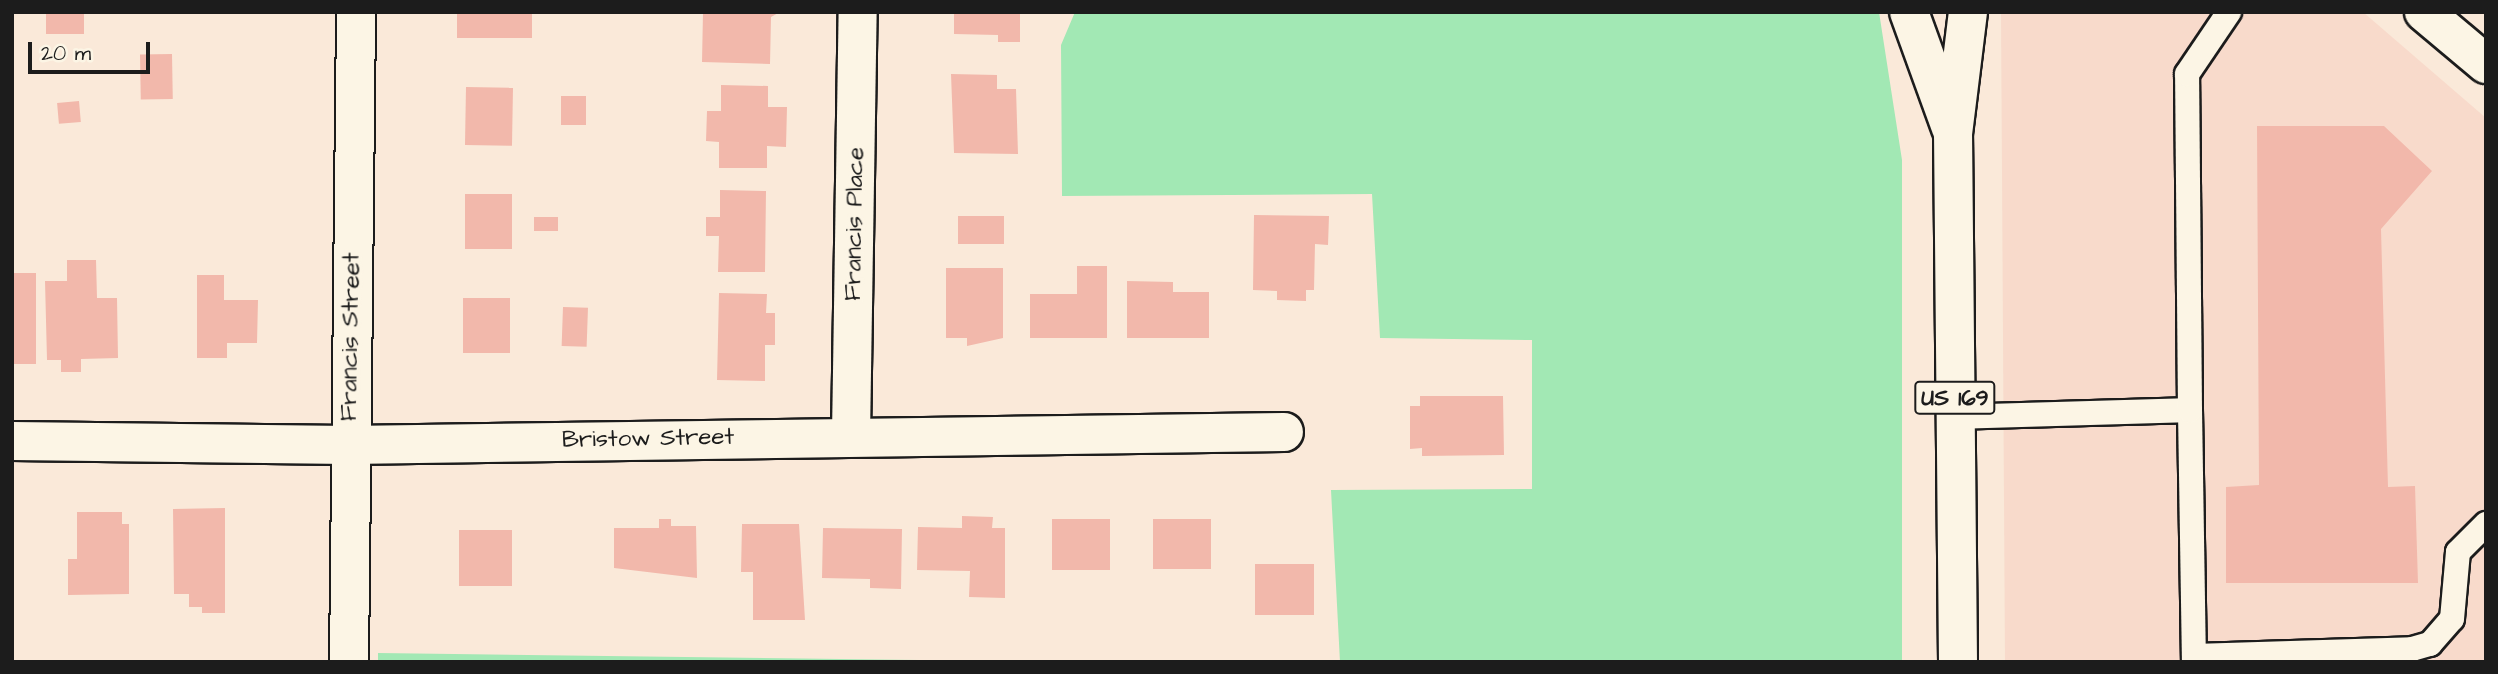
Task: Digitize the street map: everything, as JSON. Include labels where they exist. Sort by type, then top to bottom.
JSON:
[{"type":"street","name":"Francis Street","points":[[349,662],[349,445],[356,12]]},
{"type":"street","name":"Francis Place","points":[[851,435],[858,12]]},
{"type":"street","name":"US 169","points":[[1909,12],[1953,134]]},
{"type":"street","name":"US 169","points":[[1958,662],[1953,134],[1968,12]]},
{"type":"street","points":[[2424,12],[2486,65]]},
{"type":"street","name":"Bristow Street","points":[[12,441],[349,445],[851,435],[1284,432]]},
{"type":"lane","points":[[2229,12],[2187,74],[2194,659],[2412,649],[2430,644],[2452,619],[2458,552],[2486,524]]},
{"type":"lane","points":[[1955,417],[2190,410]]},
{"type":"shaded area","points":[[2001,12],[2363,12],[2486,118],[2486,662],[2005,662]]},
{"type":"green space","points":[[1075,12],[1879,12],[1902,160],[1902,662],[1340,662],[1331,490],[1532,489],[1532,340],[1380,338],[1372,194],[1062,196],[1061,45]]},
{"type":"green space","points":[[378,653],[1082,662],[378,662]]},
{"type":"building","points":[[46,12],[84,12],[84,34],[46,34]]},
{"type":"building","points":[[457,12],[532,12],[532,38],[457,38]]},
{"type":"building","points":[[703,12],[780,12],[771,17],[770,64],[702,62]]},
{"type":"building","points":[[954,12],[1020,12],[1020,42],[998,42],[998,35],[954,34]]},
{"type":"building","points":[[172,54],[173,99],[141,100],[140,55]]},
{"type":"building","points":[[951,74],[997,75],[997,89],[1016,89],[1018,154],[954,153]]},
{"type":"building","points":[[721,85],[768,86],[768,107],[787,107],[786,147],[767,146],[767,168],[719,168],[719,142],[706,141],[707,111],[721,111]]},
{"type":"building","points":[[466,87],[513,88],[512,146],[465,145]]},
{"type":"building","points":[[561,96],[586,96],[586,125],[561,125]]},
{"type":"building","points":[[79,101],[81,122],[59,124],[57,103]]},
{"type":"building","points":[[2257,126],[2384,126],[2432,171],[2381,229],[2388,487],[2415,486],[2418,583],[2226,583],[2226,487],[2259,485]]},
{"type":"building","points":[[720,190],[766,191],[765,272],[718,272],[719,236],[706,236],[706,217],[720,217]]},
{"type":"building","points":[[465,194],[512,194],[512,249],[465,249]]},
{"type":"building","points":[[1254,215],[1329,216],[1328,245],[1315,244],[1314,290],[1306,290],[1306,301],[1277,300],[1277,291],[1253,290]]},
{"type":"building","points":[[958,216],[1004,216],[1004,244],[958,244]]},
{"type":"building","points":[[534,217],[558,217],[558,231],[534,231]]},
{"type":"building","points":[[67,260],[96,260],[97,298],[117,298],[118,358],[81,359],[81,372],[61,372],[61,360],[47,360],[45,281],[67,281]]},
{"type":"building","points":[[1077,266],[1107,266],[1107,338],[1030,338],[1030,294],[1077,294]]},
{"type":"building","points":[[946,268],[1003,268],[1003,338],[967,346],[967,338],[946,338]]},
{"type":"building","points":[[12,273],[36,273],[36,364],[12,364]]},
{"type":"building","points":[[197,275],[224,275],[224,300],[258,300],[257,343],[227,343],[227,358],[197,358]]},
{"type":"building","points":[[1127,281],[1173,282],[1173,292],[1209,292],[1209,338],[1127,338]]},
{"type":"building","points":[[719,293],[767,294],[766,313],[775,313],[775,345],[765,345],[765,381],[717,380]]},
{"type":"building","points":[[463,298],[510,298],[510,353],[463,353]]},
{"type":"building","points":[[563,307],[588,308],[587,347],[562,346]]},
{"type":"building","points":[[1420,396],[1503,396],[1504,455],[1422,456],[1422,448],[1410,449],[1410,406],[1420,406]]},
{"type":"building","points":[[225,508],[225,613],[202,613],[202,607],[189,607],[189,594],[174,594],[173,509]]},
{"type":"building","points":[[77,512],[122,512],[122,524],[129,524],[129,594],[68,595],[68,559],[77,559]]},
{"type":"building","points":[[962,516],[993,517],[992,528],[1005,528],[1005,598],[969,597],[970,571],[917,570],[918,527],[962,528]]},
{"type":"building","points":[[659,519],[671,519],[671,526],[696,526],[697,578],[614,568],[614,528],[659,528]]},
{"type":"building","points":[[1052,519],[1110,519],[1110,570],[1052,570]]},
{"type":"building","points":[[1153,519],[1211,519],[1211,569],[1153,569]]},
{"type":"building","points":[[742,524],[799,524],[805,620],[753,620],[753,572],[741,572]]},
{"type":"building","points":[[823,528],[902,529],[901,589],[870,588],[870,579],[822,578]]},
{"type":"building","points":[[459,530],[512,530],[512,586],[459,586]]},
{"type":"building","points":[[1255,564],[1314,564],[1314,615],[1255,615]]}]
